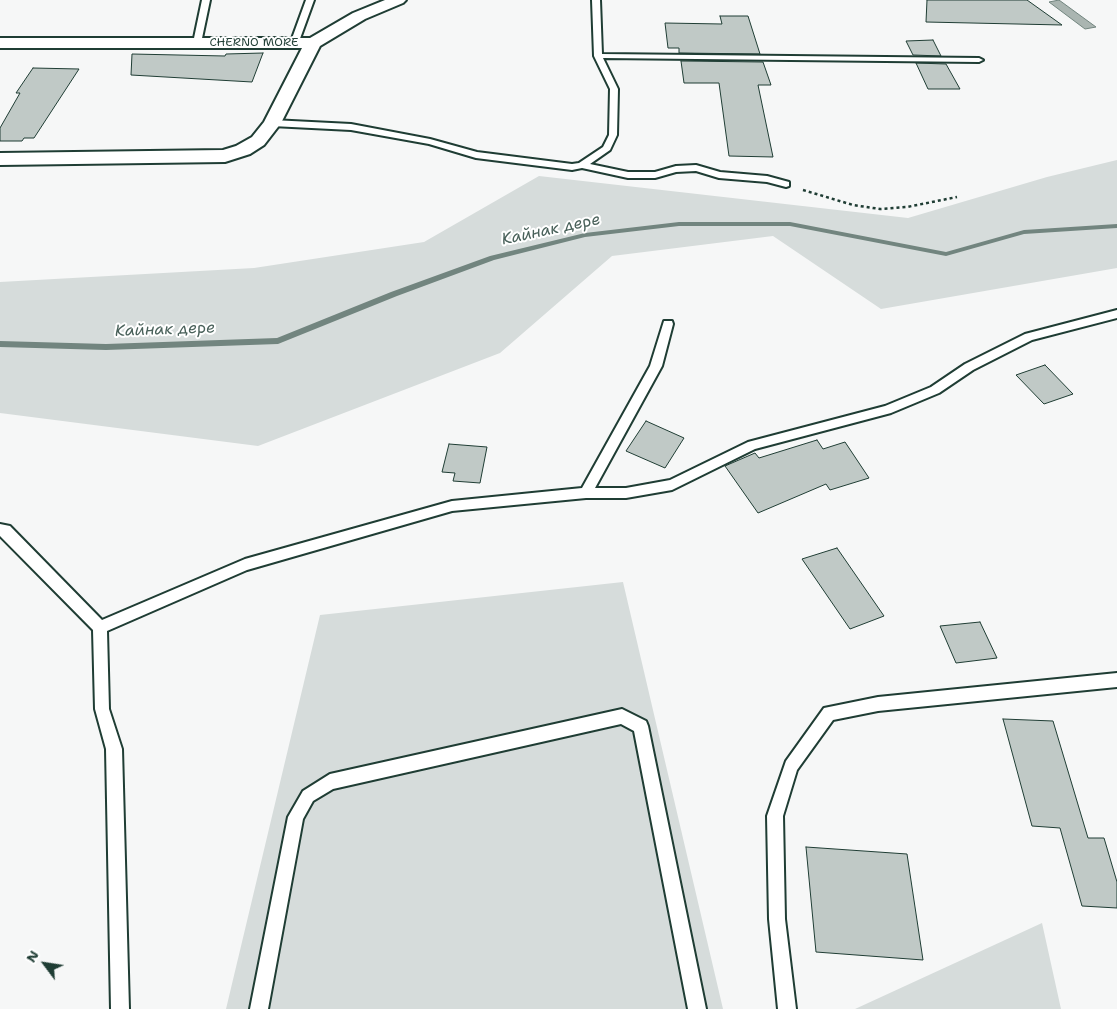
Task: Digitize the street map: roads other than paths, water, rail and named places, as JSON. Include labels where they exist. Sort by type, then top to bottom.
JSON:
[{"type":"street","points":[[313,43],[359,16],[398,0]]},
{"type":"street","name":"CHERNO MORE","points":[[0,43],[313,43]]},
{"type":"street","name":"CHERNO MORE","points":[[0,159],[225,156],[243,150],[258,141],[272,123],[313,43]]},
{"type":"lane","points":[[197,43],[206,0]]},
{"type":"lane","points":[[294,44],[310,0]]},
{"type":"lane","points":[[272,123],[351,127],[430,142],[476,155],[572,167],[582,164],[607,148],[613,134],[614,89],[598,56],[596,0]]},
{"type":"lane","points":[[598,56],[979,60]]},
{"type":"lane","points":[[582,164],[628,175],[654,175],[676,169],[696,168],[720,175],[767,179],[786,184]]},
{"type":"lane","points":[[100,627],[245,565],[452,506],[586,493],[626,493],[672,485],[752,445],[888,410],[935,390],[969,367],[1029,337],[1117,314]]},
{"type":"lane","points":[[586,493],[656,366],[668,324]]},
{"type":"lane","points":[[0,530],[5,530],[100,627],[102,709],[114,749],[120,1009]]},
{"type":"lane","points":[[787,1009],[777,919],[775,816],[791,766],[829,713],[878,704],[1117,680]]},
{"type":"lane","points":[[259,1009],[296,817],[308,796],[330,782],[622,716],[641,726],[697,1009]]},
{"type":"waterway","name":"Кайнак дере","points":[[0,344],[106,347],[278,341],[394,294],[492,258],[585,235],[679,224],[790,224],[946,254],[1024,232],[1117,226]]}]
